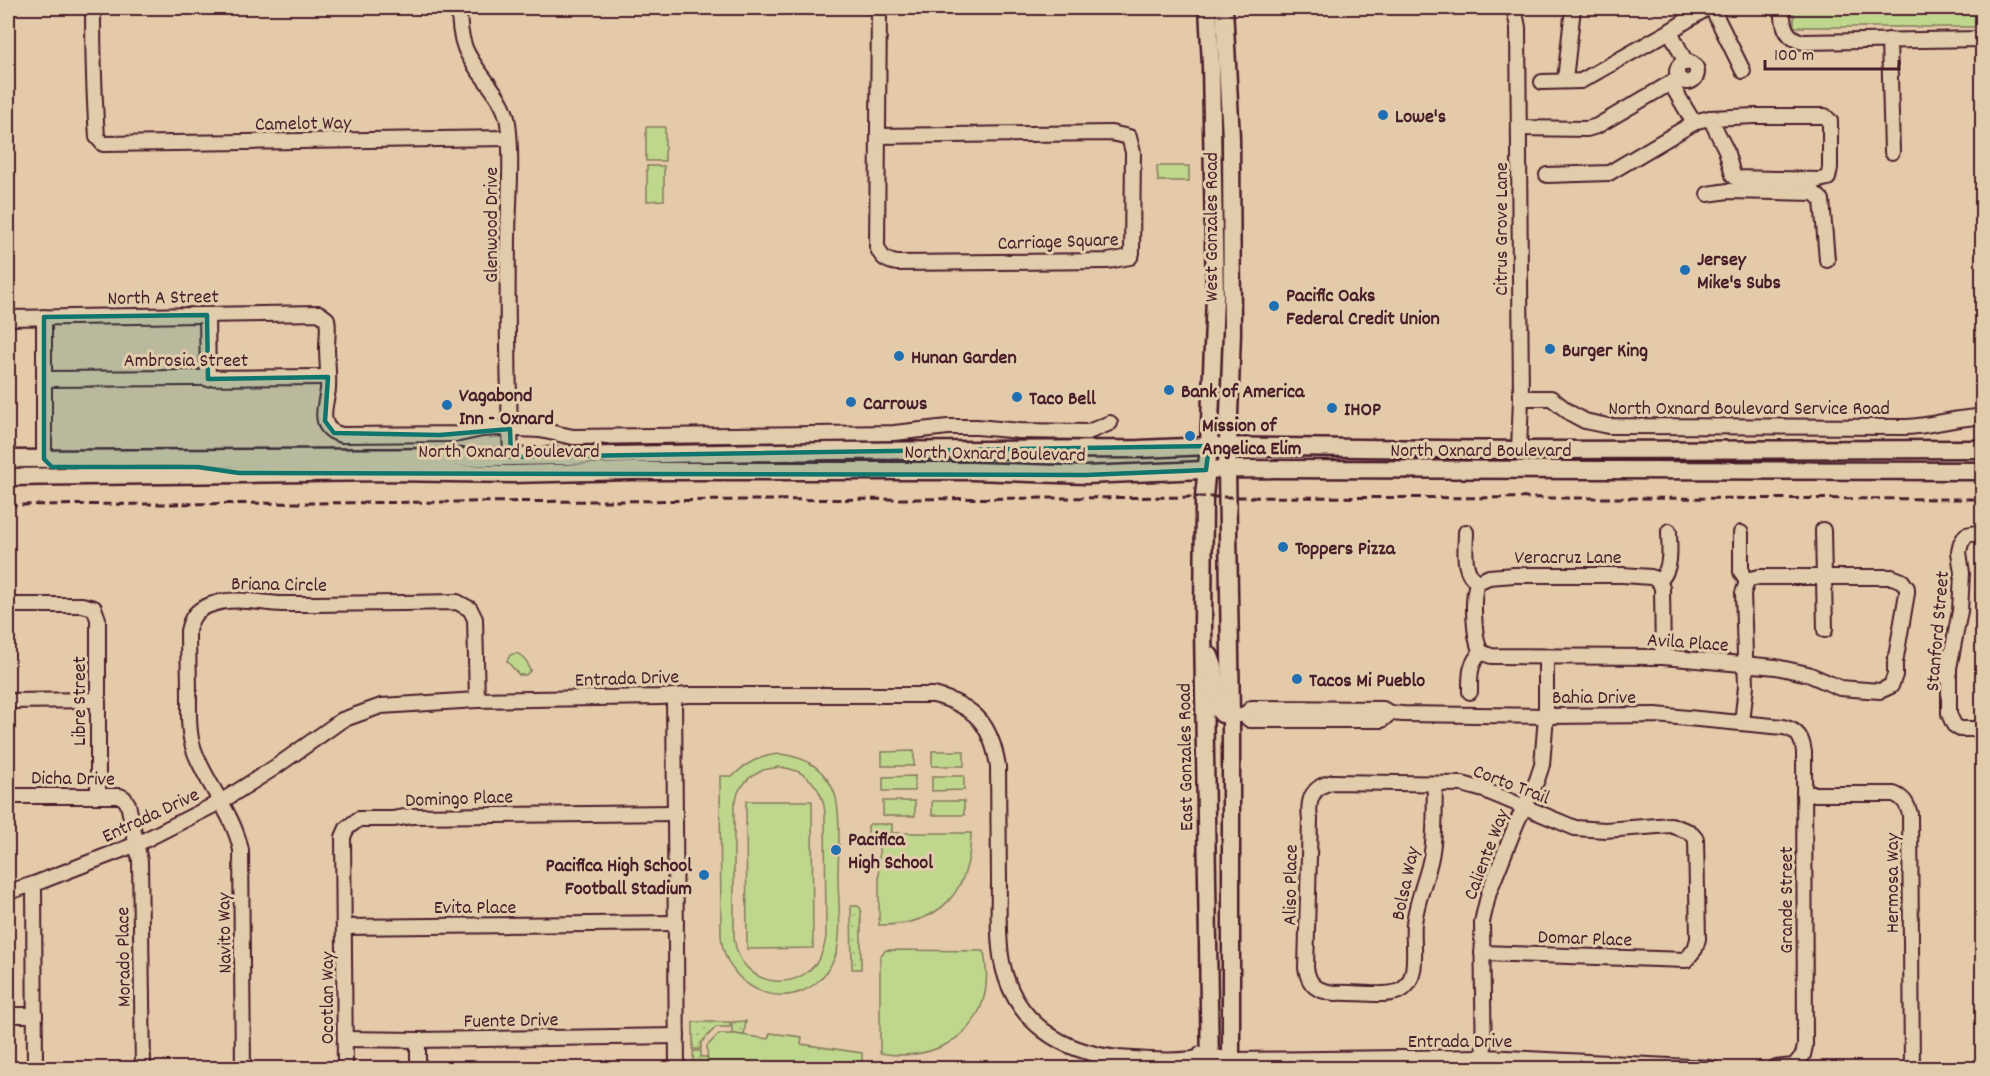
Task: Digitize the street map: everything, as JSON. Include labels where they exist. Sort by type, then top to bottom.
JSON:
[{"type":"main road","name":"West Gonzales Road","points":[[1208,8],[1215,297],[1209,446]]},
{"type":"main road","name":"West Gonzales Road","points":[[1224,8],[1231,138],[1232,333],[1228,446]]},
{"type":"main road","points":[[1213,193],[1231,193]]},
{"type":"main road","name":"North Oxnard Boulevard","points":[[8,459],[511,456],[1139,449],[1209,446],[1519,450],[1983,449]]},
{"type":"main road","name":"East Gonzales Road","points":[[1209,446],[1204,497],[1203,645],[1210,1062]]},
{"type":"main road","points":[[1228,446],[1227,470],[1237,715],[1232,1064]]},
{"type":"main road","points":[[943,471],[959,450]]},
{"type":"main road","points":[[1483,470],[1497,459],[1516,457],[1519,450],[1532,457],[1557,460],[1564,470]]},
{"type":"main road","points":[[482,473],[491,464],[502,462],[511,456],[528,464],[557,463],[567,472]]},
{"type":"main road","points":[[8,469],[33,466],[44,459],[52,467],[60,469],[198,467],[239,473]]},
{"type":"main road","points":[[1965,471],[1983,460]]},
{"type":"main road","name":"North Oxnard Boulevard","points":[[8,477],[388,471],[482,473],[943,471],[1086,475],[1206,470],[1983,471]]},
{"type":"main road","points":[[1203,645],[1214,667],[1218,709],[1222,714],[1237,715]]},
{"type":"street","name":"Camelot Way","points":[[93,8],[93,88],[99,141],[107,145],[509,138]]},
{"type":"street","name":"Glenwood Drive","points":[[459,8],[460,28],[465,48],[501,103],[507,119],[510,196],[508,244],[511,456]]},
{"type":"street","name":"Carriage Square","points":[[878,136],[1111,133],[1129,137],[1133,152],[1132,253],[1130,257],[1108,261],[897,263],[882,257],[877,246],[879,8]]},
{"type":"street","name":"Citrus Grove Lane","points":[[1514,8],[1518,27],[1521,398],[1519,450]]},
{"type":"street","points":[[1565,80],[1573,8]]},
{"type":"street","points":[[1542,82],[1581,81],[1707,8]]},
{"type":"street","points":[[1712,8],[1743,71]]},
{"type":"street","points":[[1783,8],[1785,30],[1797,41],[1983,39]]},
{"type":"street","points":[[1670,31],[1686,63],[1678,69],[1675,81],[1694,123]]},
{"type":"street","points":[[1889,40],[1892,152]]},
{"type":"street","points":[[1519,128],[1587,129],[1597,126],[1675,81]]},
{"type":"street","points":[[1547,175],[1609,173],[1694,123],[1710,118],[1825,116],[1830,121],[1830,174],[1826,179],[1819,180],[1736,177],[1733,175],[1726,150],[1710,118]]},
{"type":"street","points":[[1708,194],[1728,192],[1814,193],[1822,201],[1827,260]]},
{"type":"street","name":"North A Street","points":[[8,318],[319,313],[327,320],[328,326],[327,377]]},
{"type":"street","points":[[207,315],[208,379]]},
{"type":"street","points":[[44,317],[44,459]]},
{"type":"street","points":[[327,377],[328,388],[323,410],[328,428],[342,435],[461,434],[489,428],[540,430],[573,437],[894,433],[932,428],[977,427],[1020,431],[1088,432],[1110,423]]},
{"type":"street","name":"Ambrosia Street","points":[[44,380],[327,377]]},
{"type":"street","name":"North Oxnard Boulevard Service Road","points":[[1521,398],[1551,398],[1585,421],[1608,426],[1919,427],[1956,418],[1983,417]]},
{"type":"street","points":[[1823,530],[1825,630]]},
{"type":"street","points":[[1663,657],[1662,588],[1659,581],[1663,578],[1669,565],[1669,531]]},
{"type":"street","points":[[1466,532],[1466,568],[1473,579],[1478,582],[1474,592],[1475,621],[1476,641],[1481,652],[1473,661],[1470,692]]},
{"type":"street","name":"Stanford Street","points":[[1976,532],[1963,540],[1959,552],[1962,573],[1960,610],[1949,668],[1949,714],[1954,724],[1964,729],[1983,729]]},
{"type":"street","points":[[1741,533],[1741,572],[1747,582]]},
{"type":"street","name":"Veracruz Lane","points":[[1478,582],[1489,577],[1514,574],[1623,575],[1651,577],[1659,581]]},
{"type":"street","points":[[1742,723],[1746,665],[1743,593],[1747,582],[1759,577],[1824,576]]},
{"type":"street","name":"Avila Place","points":[[1481,652],[1491,656],[1663,657],[1776,667],[1808,674],[1840,688],[1854,691],[1880,691],[1889,688],[1895,675],[1894,663],[1907,593],[1904,583],[1892,577],[1824,576]]},
{"type":"street","name":"Briana Circle","points":[[222,801],[200,764],[193,748],[189,726],[188,631],[191,619],[198,610],[211,604],[236,601],[280,604],[456,602],[470,609],[475,619],[477,700]]},
{"type":"street","name":"Libre Street","points":[[8,605],[82,605],[94,608],[98,619],[98,795]]},
{"type":"street","name":"Caliente Way","points":[[1484,1063],[1482,922],[1484,908],[1542,765],[1546,716],[1546,657]]},
{"type":"street","name":"Entrada Drive","points":[[8,892],[34,885],[137,844],[222,801],[342,720],[381,706],[477,700],[674,696],[926,695],[950,699],[964,707],[987,729],[994,744],[998,766],[999,941],[1002,963],[1007,981],[1027,1016],[1057,1041],[1076,1049],[1106,1056],[1135,1059],[1194,1059],[1232,1064],[1484,1063],[1711,1068]]},
{"type":"street","points":[[674,696],[677,1068]]},
{"type":"street","points":[[8,701],[98,700]]},
{"type":"street","name":"Bahia Drive","points":[[1237,715],[1252,708],[1383,709],[1390,713],[1546,716],[1656,715],[1783,727],[1797,732]]},
{"type":"street","points":[[1287,719],[1290,715],[1338,713],[1344,709]]},
{"type":"street","name":"Bahia Drive","points":[[1237,715],[1250,720],[1383,720],[1390,713]]},
{"type":"street","name":"Grande Street","points":[[1774,1068],[1794,1066],[1803,1055],[1805,1046],[1804,752],[1797,732]]},
{"type":"street","name":"Corto Trail","points":[[1315,790],[1333,782],[1462,784],[1474,786],[1575,828],[1605,830],[1671,825],[1681,827],[1694,835],[1697,847],[1698,939],[1695,949],[1686,960]]},
{"type":"street","name":"Bolsa Way","points":[[1309,982],[1319,989],[1335,993],[1390,993],[1404,988],[1412,976],[1414,922],[1434,839],[1435,784]]},
{"type":"street","name":"Aliso Place","points":[[1309,982],[1306,964],[1310,819],[1308,810],[1315,790]]},
{"type":"street","name":"Hermosa Way","points":[[1804,794],[1894,794],[1901,797],[1907,805],[1910,814],[1912,1068]]},
{"type":"street","name":"Dicha Drive","points":[[8,796],[120,796],[128,804],[137,844]]},
{"type":"street","name":"Navito Way","points":[[222,801],[237,832],[241,850],[243,1068]]},
{"type":"street","name":"Domingo Place","points":[[345,927],[343,837],[347,828],[359,819],[393,819],[411,816],[675,813]]},
{"type":"street","name":"Morado Place","points":[[137,844],[140,879],[143,1068]]},
{"type":"street","points":[[34,885],[35,1068]]},
{"type":"street","name":"Evita Place","points":[[345,927],[676,924]]},
{"type":"street","name":"Ocotlan Way","points":[[345,927],[345,1068]]},
{"type":"street","name":"Domar Place","points":[[1482,953],[1686,960]]},
{"type":"street","points":[[8,1015],[35,1015]]},
{"type":"street","name":"Fuente Drive","points":[[345,1039],[677,1036]]},
{"type":"street","points":[[418,1040],[418,1068]]},
{"type":"highlighted area","points":[[207,315],[208,379],[328,377],[325,421],[334,433],[440,435],[510,429],[511,457],[1209,446],[1206,470],[1086,475],[239,473],[198,467],[52,467],[44,459],[44,317]]},
{"type":"green space","points":[[1794,8],[1982,8],[1982,27],[1794,27]]},
{"type":"green space","points":[[646,127],[665,127],[665,161],[646,161]]},
{"type":"green space","points":[[647,166],[664,166],[664,200],[647,201]]},
{"type":"green space","points":[[1157,166],[1189,166],[1189,181],[1158,181]]},
{"type":"green space","points":[[516,653],[525,659],[531,670],[526,675],[519,675],[507,661],[510,655]]},
{"type":"green space","points":[[914,751],[914,766],[882,766],[882,752]]},
{"type":"green space","points":[[932,751],[964,751],[964,766],[932,766]]},
{"type":"green space","points":[[772,755],[794,757],[820,770],[834,792],[839,821],[840,929],[836,953],[832,963],[819,980],[803,991],[785,995],[767,993],[750,986],[736,974],[726,957],[721,936],[720,776],[733,776],[749,763]],"holes":[[[789,768],[811,781],[821,795],[824,804],[826,935],[821,955],[810,969],[796,978],[780,981],[764,979],[750,970],[739,956],[734,936],[734,805],[739,790],[749,778],[763,770]]]},
{"type":"green space","points":[[915,776],[914,791],[883,791],[883,777]]},
{"type":"green space","points":[[932,776],[964,776],[964,790],[932,791]]},
{"type":"green space","points":[[746,801],[812,801],[813,948],[747,949]]},
{"type":"green space","points":[[883,801],[915,801],[915,816],[883,816]]},
{"type":"green space","points":[[932,801],[964,801],[964,815],[932,815]]},
{"type":"green space","points":[[870,824],[892,824],[892,834],[885,833],[879,839],[879,847],[868,848],[868,826]]},
{"type":"green space","points":[[885,833],[971,833],[965,873],[958,889],[948,902],[935,912],[900,924],[879,925],[879,839]]},
{"type":"green space","points":[[851,906],[858,906],[861,909],[861,969],[852,969]]},
{"type":"green space","points":[[886,950],[984,951],[987,977],[985,993],[971,1024],[959,1036],[930,1051],[897,1055],[880,1053],[880,956]]},
{"type":"green space","points":[[746,1021],[744,1035],[732,1034],[732,1022]]},
{"type":"green space","points":[[693,1022],[730,1022],[730,1027],[716,1027],[701,1043],[701,1049],[693,1049]]},
{"type":"green space","points":[[770,1033],[802,1037],[801,1044],[862,1053],[862,1068],[708,1068],[707,1046],[719,1034],[768,1039]]},
{"type":"green space","points":[[693,1051],[701,1051],[701,1057],[707,1057],[708,1068],[694,1068]]},
{"type":"railway","points":[[8,505],[1204,497],[1982,499]]},
{"type":"place","name":"Lowe's","points":[[1383,115]]},
{"type":"place","name":"Jersey Mike's Subs","points":[[1685,270]]},
{"type":"place","name":"Pacific Oaks Federal Credit Union","points":[[1274,306]]},
{"type":"place","name":"Burger King","points":[[1550,349]]},
{"type":"place","name":"Hunan Garden","points":[[899,356]]},
{"type":"place","name":"Bank of America","points":[[1169,390]]},
{"type":"place","name":"Taco Bell","points":[[1017,397]]},
{"type":"place","name":"Carrows","points":[[851,402]]},
{"type":"place","name":"Vagabond Inn - Oxnard","points":[[447,405]]},
{"type":"place","name":"IHOP","points":[[1332,408]]},
{"type":"place","name":"Mission of Angelica Elim","points":[[1190,436]]},
{"type":"place","name":"Toppers Pizza","points":[[1283,547]]},
{"type":"place","name":"Tacos Mi Pueblo","points":[[1297,679]]},
{"type":"place","name":"Pacifica High School","points":[[836,850]]},
{"type":"place","name":"Pacifica High School Football Stadium","points":[[704,875]]}]
